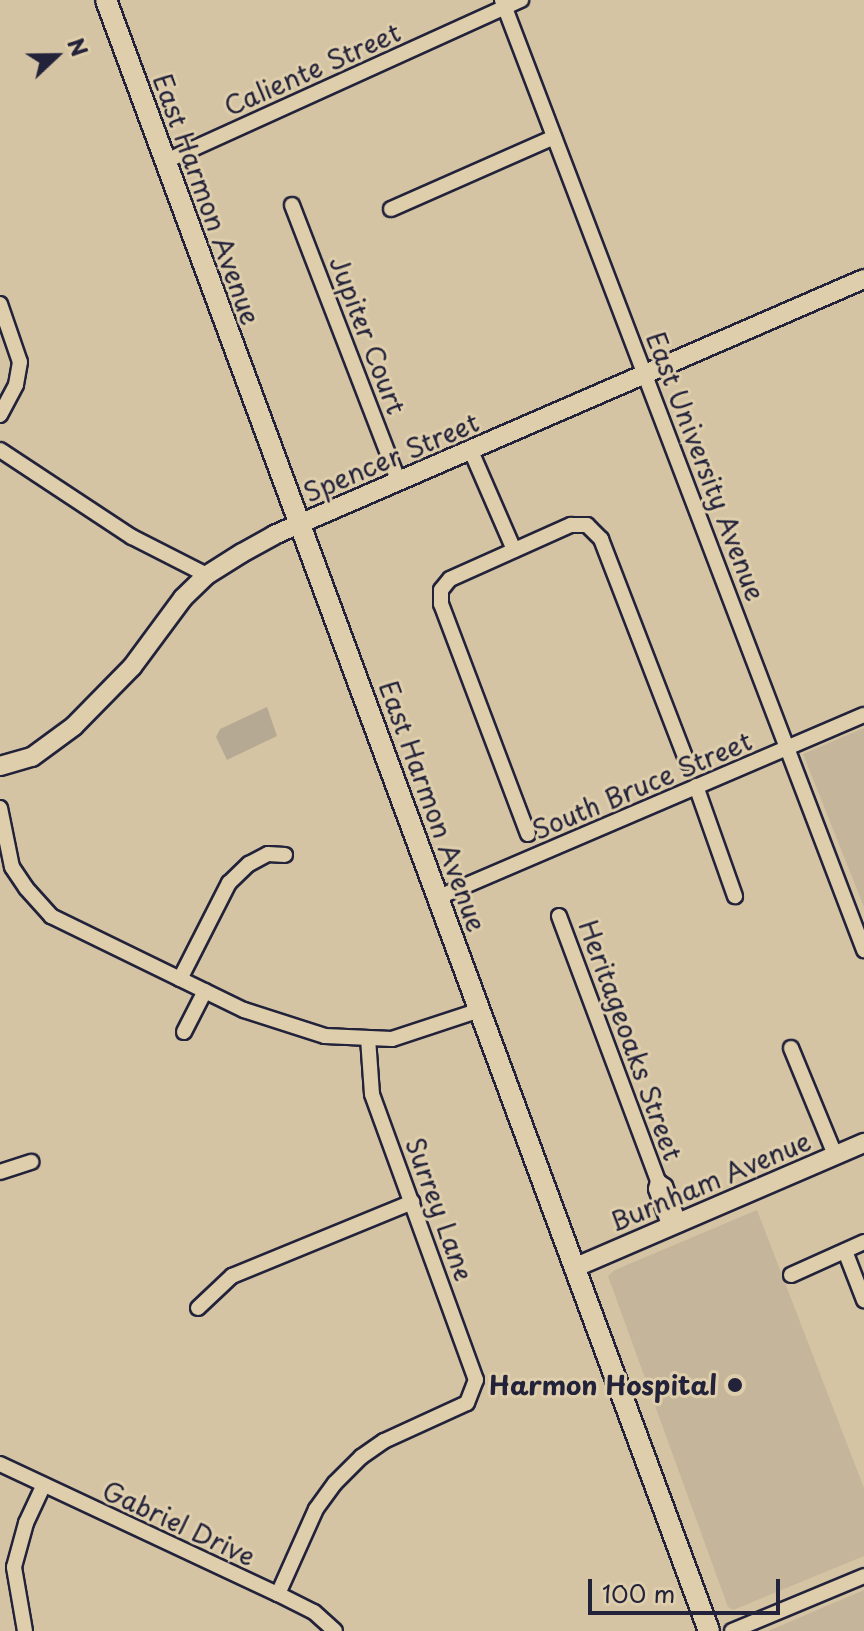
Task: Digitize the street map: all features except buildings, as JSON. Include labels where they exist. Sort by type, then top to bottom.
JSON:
[{"type":"main road","name":"East Harmon Avenue","points":[[106,0],[303,523],[709,1631]]},
{"type":"street","name":"Caliente Street","points":[[166,161],[503,4],[521,0]]},
{"type":"street","name":"East University Avenue","points":[[503,4],[864,950]]},
{"type":"street","points":[[391,209],[554,137]]},
{"type":"street","name":"Jupiter Court","points":[[292,205],[399,482]]},
{"type":"street","name":"Spencer Street","points":[[0,766],[42,751],[91,712],[132,667],[183,598],[207,575],[274,535],[864,279]]},
{"type":"street","points":[[0,304],[20,362],[16,385],[0,415]]},
{"type":"street","points":[[0,450],[132,537],[207,575]]},
{"type":"street","points":[[471,451],[514,550]]},
{"type":"street","points":[[528,834],[441,604],[441,590],[450,579],[514,550],[571,525],[587,525],[601,539],[687,762]]},
{"type":"street","name":"South Bruce Street","points":[[439,897],[864,715]]},
{"type":"street","points":[[696,786],[735,896]]},
{"type":"street","points":[[0,808],[12,867],[51,916],[244,1010],[325,1036],[392,1039],[480,1010]]},
{"type":"street","points":[[180,979],[229,883],[249,864],[268,854],[285,855]]},
{"type":"street","name":"Heritageoaks Street","points":[[559,916],[658,1181],[665,1186],[674,1225]]},
{"type":"street","points":[[184,1032],[205,991]]},
{"type":"street","name":"Surrey Lane","points":[[278,1594],[316,1509],[335,1483],[361,1457],[384,1441],[455,1411],[474,1394],[476,1380],[372,1094],[368,1038]]},
{"type":"street","points":[[791,1048],[835,1155]]},
{"type":"street","name":"Burnham Avenue","points":[[576,1267],[864,1143]]},
{"type":"street","points":[[0,1172],[31,1162]]},
{"type":"street","points":[[198,1308],[232,1276],[412,1202]]},
{"type":"street","points":[[791,1275],[864,1242]]},
{"type":"street","points":[[845,1251],[864,1300]]},
{"type":"street","name":"Gabriel Drive","points":[[0,1464],[43,1487],[278,1594],[314,1612],[335,1631]]},
{"type":"street","points":[[25,1631],[14,1567],[26,1523],[43,1487]]},
{"type":"street","points":[[732,1631],[864,1576]]},
{"type":"shaded area","points":[[267,707],[277,736],[227,760],[216,737],[220,729]]},
{"type":"shaded area","points":[[864,728],[864,907],[803,754]]},
{"type":"shaded area","name":"Harmon Hospital","points":[[757,1210],[864,1488],[864,1556],[733,1610],[728,1607],[608,1276],[615,1270]]},
{"type":"shaded area","points":[[864,1590],[864,1631],[768,1631]]},
{"type":"place","name":"Harmon Hospital","points":[[735,1385]]}]
